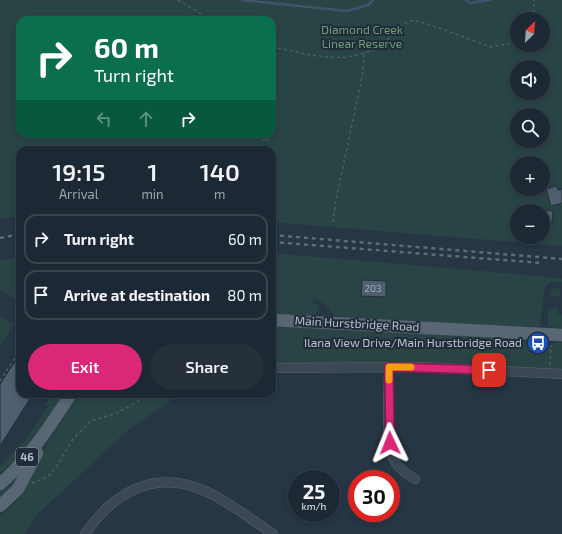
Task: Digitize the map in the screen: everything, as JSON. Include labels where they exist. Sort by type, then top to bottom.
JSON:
[{"type":"main road","name":"Main Hurstbridge Road","points":[[276,320],[562,335]]},
{"type":"main road","name":"46","points":[[0,484],[26,459],[50,427],[68,398]]},
{"type":"main road","name":"46","points":[[0,506],[18,489],[50,427]]},
{"type":"street","points":[[389,367],[389,434],[391,452],[399,467],[415,479]]},
{"type":"street","points":[[276,368],[430,367],[562,374]]},
{"type":"street","points":[[85,534],[99,514],[121,496],[138,488],[164,483],[182,484],[200,488],[216,496],[273,534]]},
{"type":"street","points":[[256,534],[261,526]]},
{"type":"path","points":[[178,0],[204,16]]},
{"type":"path","points":[[533,12],[534,0]]},
{"type":"path","points":[[276,48],[338,58],[364,54],[382,44],[409,21],[414,20],[491,47],[510,43]]},
{"type":"path","points":[[333,222],[336,199],[363,73],[364,54]]},
{"type":"path","points":[[545,344],[551,344],[550,374]]},
{"type":"path","points":[[0,381],[16,356]]},
{"type":"path","points":[[31,484],[48,477],[56,469],[73,439],[85,425],[95,418],[117,413],[143,398]]},
{"type":"green space","name":"Diamond Creek Linear Reserve","points":[[0,0],[562,0],[562,246],[538,244],[550,244],[550,204],[510,204],[510,242],[276,222],[276,146],[16,146],[16,217],[0,219]]},
{"type":"green space","points":[[276,253],[562,279],[562,282],[551,282],[546,286],[540,327],[382,321],[342,317],[335,315],[322,302],[314,299],[313,303],[317,305],[319,309],[313,316],[276,316]]},
{"type":"green space","points":[[16,258],[16,300],[0,290],[0,260]]},
{"type":"green space","points":[[553,288],[559,289],[561,296],[549,296]]},
{"type":"green space","points":[[551,308],[557,308],[557,313],[562,315],[562,328],[548,327],[548,311]]},
{"type":"green space","points":[[0,316],[14,325],[0,347]]},
{"type":"green space","points":[[276,325],[520,338],[537,342],[537,345],[552,345],[553,343],[562,342],[562,371],[276,364]]},
{"type":"green space","points":[[50,398],[61,398],[25,452],[0,473],[0,466],[22,444],[48,407],[45,405]]},
{"type":"green space","points":[[76,398],[176,398],[128,430],[38,514],[25,534],[0,534],[0,516],[18,500],[42,451]]},
{"type":"green space","points":[[26,462],[22,475],[0,501],[0,490]]},
{"type":"water","points":[[258,138],[270,138],[269,140],[263,141]]},
{"type":"building","points":[[556,186],[558,190],[562,189],[562,203],[551,206],[548,196],[550,196],[550,188]]},
{"type":"building","points":[[550,211],[553,211],[552,222],[550,222]]},
{"type":"building","points":[[362,280],[386,281],[386,297],[361,296]]},
{"type":"building","points":[[16,360],[16,398],[30,398],[0,446],[0,384]]},
{"type":"waterway","points":[[242,0],[347,11],[368,5],[373,0]]},
{"type":"waterway","points":[[466,0],[470,3],[491,0]]},
{"type":"railway","points":[[0,238],[16,235]]},
{"type":"railway","points":[[276,235],[562,259]]},
{"type":"railway","points":[[276,242],[542,263]]},
{"type":"slow traffic","points":[[389,380],[389,367],[411,367]]},
{"type":"place","name":"Ilana View Drive/Main Hurstbridge Road","points":[[538,343]]},
{"type":"route","points":[[390,443],[389,367],[430,367],[489,370]]}]
